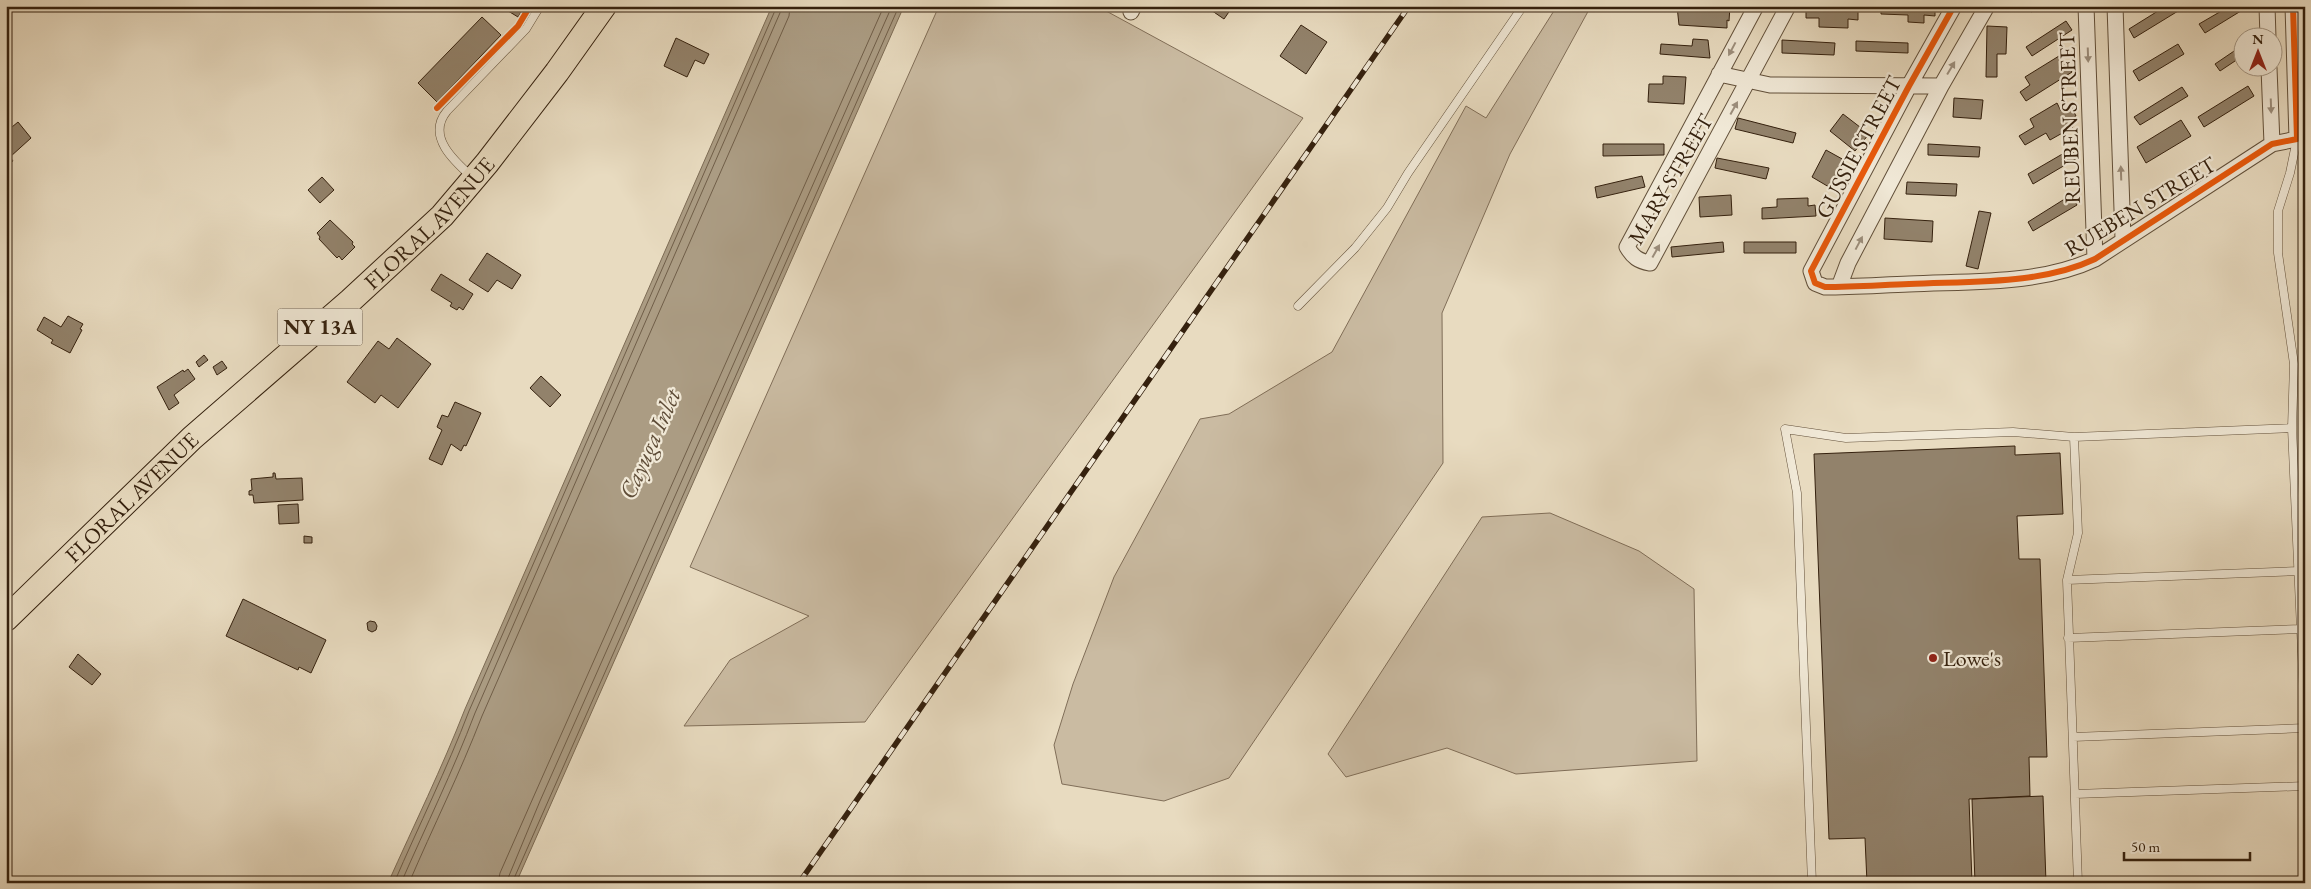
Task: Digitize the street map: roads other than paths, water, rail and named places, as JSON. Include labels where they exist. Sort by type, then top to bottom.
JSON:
[{"type":"main road","name":"FLORAL AVENUE","points":[[6,619],[192,438],[420,237],[474,179],[557,72],[604,6]]},
{"type":"street","name":"MARY STREET","points":[[1756,6],[1627,247],[1632,255],[1641,262],[1650,263],[1750,80],[1788,6]]},
{"type":"street","name":"GUSSIE STREET","points":[[1954,6],[1909,86],[1811,271],[1815,283],[1824,287],[1839,287],[1848,263],[1940,86],[1986,6]]},
{"type":"street","name":"REUBEN STREET","points":[[2086,6],[2095,258]]},
{"type":"street","points":[[2115,6],[2123,239]]},
{"type":"street","points":[[2267,6],[2268,28]]},
{"type":"street","points":[[2269,78],[2272,144],[2297,139],[2293,6]]},
{"type":"street","points":[[1719,74],[1770,85],[1940,86]]},
{"type":"street","name":"RUEBEN STREET","points":[[1839,287],[1961,282],[2052,274],[2073,269],[2095,258],[2272,144]]},
{"type":"lane","points":[[474,179],[446,150],[439,130],[442,119],[447,111],[526,29],[540,6]]},
{"type":"lane","points":[[1298,306],[1355,248],[1388,208],[1408,174],[1523,6]]},
{"type":"lane","points":[[2297,139],[2290,173],[2278,211],[2278,253],[2294,364],[2292,428],[2305,719]]},
{"type":"lane","points":[[1812,883],[1797,493],[1785,430],[1846,438],[2013,432],[2074,437],[2292,428]]},
{"type":"lane","points":[[2074,437],[2078,533],[2066,580],[2078,883]]},
{"type":"lane","points":[[2066,580],[2298,571]]},
{"type":"lane","points":[[2068,638],[2301,629]]},
{"type":"lane","points":[[2073,737],[2305,728]]},
{"type":"lane","points":[[2075,794],[2305,786]]},
{"type":"water","name":"Cayuga Inlet","points":[[772,6],[904,6],[516,883],[388,883],[447,753]]},
{"type":"railway","points":[[799,883],[1409,6]]},
{"type":"place","name":"Lowe's","points":[[1933,658]]}]
